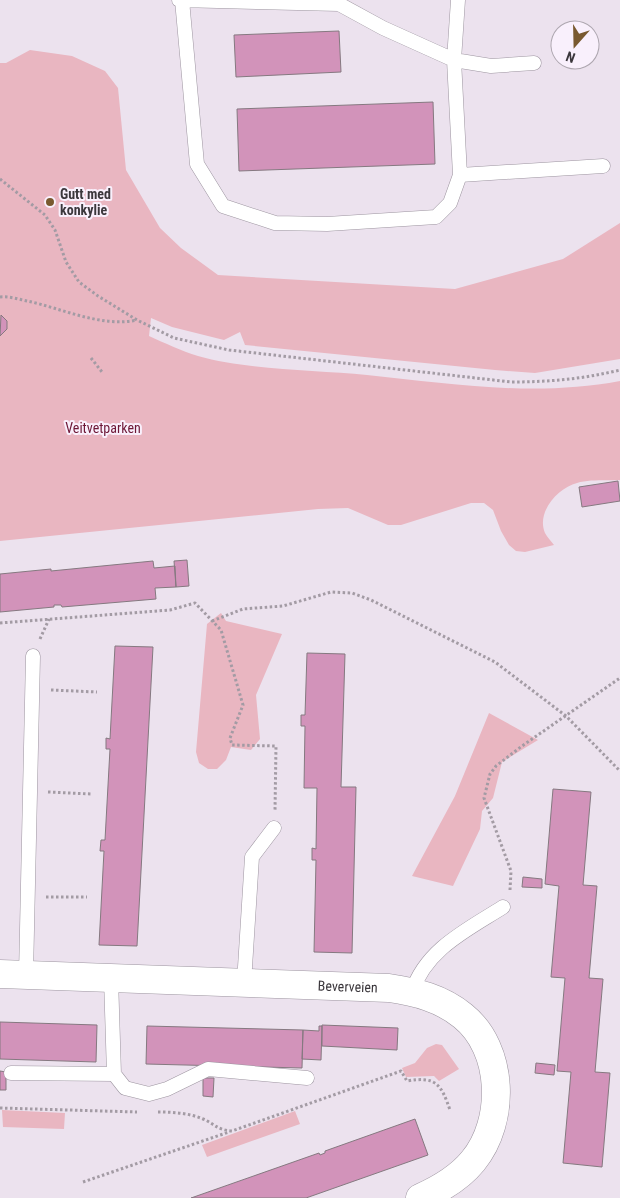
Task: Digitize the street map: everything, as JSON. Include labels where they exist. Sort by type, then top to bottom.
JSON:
[{"type":"street","name":"Beverveien","points":[[13,975],[389,988],[430,997],[464,1017],[485,1042],[495,1080],[496,1100],[492,1122],[484,1143],[474,1160],[456,1176],[420,1198]]},
{"type":"lane","points":[[458,0],[454,60],[460,175],[450,202],[436,217],[327,224],[274,223],[222,206],[197,164],[181,0],[340,2],[383,28],[454,60],[491,66],[534,63]]},
{"type":"lane","points":[[460,175],[603,166]]},
{"type":"lane","points":[[13,975],[28,896],[33,656]]},
{"type":"lane","points":[[244,983],[252,857],[274,828]]},
{"type":"lane","points":[[412,992],[421,969],[434,954],[503,907]]},
{"type":"lane","points":[[111,978],[114,1074],[125,1088],[149,1094],[167,1089],[208,1069],[307,1078]]},
{"type":"lane","points":[[11,1073],[114,1074]]},
{"type":"path","points":[[0,179],[45,215],[55,230],[66,262],[79,282],[137,320],[174,338],[201,346],[462,378],[512,382],[549,382],[584,378],[620,370]]},
{"type":"path","points":[[0,297],[44,305],[110,322],[124,323],[137,320]]},
{"type":"path","points":[[92,358],[102,372]]},
{"type":"path","points":[[212,621],[243,609],[283,606],[332,592],[352,593],[385,605],[495,662],[566,716],[620,771]]},
{"type":"path","points":[[0,622],[170,610],[194,603],[220,630],[243,705],[230,738],[232,745],[276,746],[274,828]]},
{"type":"path","points":[[503,907],[509,896],[512,871],[486,807],[484,798],[486,784],[496,766],[620,678]]},
{"type":"path","points":[[32,689],[97,692]]},
{"type":"path","points":[[30,791],[91,794]]},
{"type":"path","points":[[28,896],[87,897]]},
{"type":"path","points":[[83,1182],[232,1132],[401,1071],[407,1081],[426,1079],[435,1081],[441,1089],[450,1110]]},
{"type":"path","points":[[0,1108],[139,1112]]},
{"type":"path","points":[[149,1112],[191,1115],[205,1120],[218,1130],[232,1132]]},
{"type":"green space","name":"Veitvetparken","points":[[30,50],[72,56],[105,71],[118,88],[126,170],[160,228],[181,248],[218,275],[455,289],[563,259],[620,223],[620,359],[535,373],[245,345],[240,332],[224,340],[172,327],[151,318],[149,336],[198,356],[217,361],[259,367],[525,389],[588,386],[620,381],[620,480],[577,483],[556,495],[546,509],[543,525],[545,533],[554,545],[525,552],[516,551],[509,545],[493,510],[484,503],[471,503],[401,525],[388,525],[348,508],[318,509],[0,541],[0,63],[6,63]]},
{"type":"green space","points":[[221,613],[226,621],[282,634],[256,695],[260,739],[251,750],[231,747],[226,760],[217,769],[208,769],[199,763],[196,752],[207,624]]},
{"type":"green space","points":[[489,713],[538,740],[502,762],[493,798],[482,811],[480,829],[453,886],[412,876],[455,796]]},
{"type":"green space","points":[[436,1044],[442,1045],[459,1069],[439,1081],[434,1076],[406,1077],[402,1068],[415,1063],[427,1048]]},
{"type":"green space","points":[[2,1110],[65,1113],[64,1129],[3,1127]]},
{"type":"green space","points":[[295,1111],[300,1124],[207,1157],[202,1145]]},
{"type":"building","points":[[339,31],[341,72],[236,77],[234,35]]},
{"type":"building","points":[[433,102],[435,164],[239,171],[237,109]]},
{"type":"building","points":[[1,315],[7,321],[7,329],[0,336]]},
{"type":"building","points":[[618,481],[620,501],[582,507],[579,487]]},
{"type":"building","points":[[187,560],[189,586],[176,587],[174,561]]},
{"type":"building","points":[[153,561],[154,568],[175,566],[176,587],[155,588],[156,599],[62,607],[61,605],[54,605],[54,607],[0,612],[0,574]]},
{"type":"building","points":[[115,646],[153,647],[137,946],[99,945],[104,851],[100,851],[101,840],[105,840],[110,749],[106,749],[106,738],[110,739]]},
{"type":"building","points":[[307,653],[345,654],[341,787],[356,787],[352,953],[314,952],[316,860],[312,860],[312,848],[316,849],[317,788],[304,788],[305,726],[301,726],[301,715],[305,715]]},
{"type":"building","points":[[553,789],[591,792],[583,885],[597,886],[589,978],[603,979],[595,1072],[610,1073],[602,1167],[563,1163],[571,1072],[557,1071],[565,978],[551,977],[559,886],[545,884]]},
{"type":"building","points":[[523,877],[542,879],[542,888],[522,887]]},
{"type":"building","points":[[0,1022],[97,1025],[96,1062],[0,1059]]},
{"type":"building","points":[[322,1025],[398,1028],[397,1050],[322,1046]]},
{"type":"building","points":[[147,1026],[303,1030],[302,1068],[146,1064]]},
{"type":"building","points":[[319,1026],[322,1026],[321,1060],[302,1059],[303,1030],[319,1031]]},
{"type":"building","points":[[536,1063],[555,1065],[554,1075],[535,1073]]},
{"type":"building","points":[[0,1071],[6,1072],[6,1090],[0,1090]]},
{"type":"building","points":[[203,1078],[214,1078],[213,1097],[203,1096]]},
{"type":"building","points":[[415,1119],[428,1155],[306,1198],[191,1198],[319,1153],[320,1155],[325,1153],[325,1151]]},
{"type":"place","name":"Gutt med konkylie","points":[[50,202]]}]
